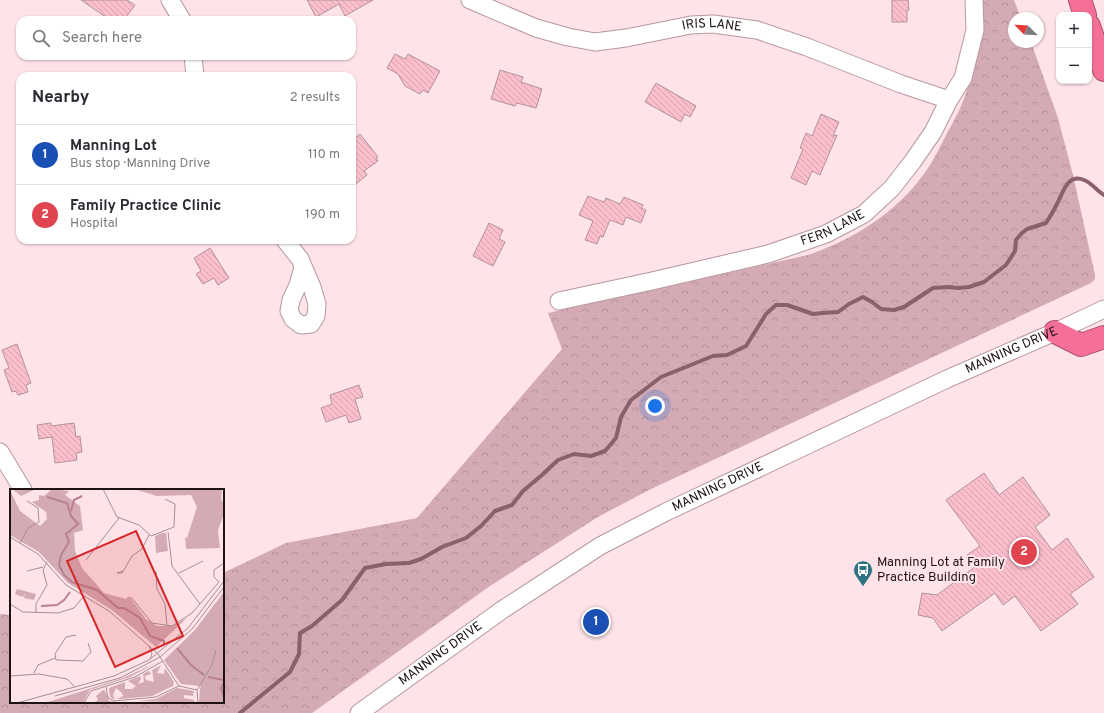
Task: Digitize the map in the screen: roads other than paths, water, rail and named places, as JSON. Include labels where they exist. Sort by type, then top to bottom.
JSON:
[{"type":"highway","points":[[1080,0],[1084,12]]},
{"type":"highway","points":[[1092,35],[1104,70]]},
{"type":"highway","points":[[1055,332],[1081,345],[1104,337]]},
{"type":"street","points":[[170,0],[180,16]]},
{"type":"street","name":"IRIS LANE","points":[[470,0],[536,28],[568,37],[595,42],[626,38],[691,25],[713,24],[757,30],[807,47],[901,84],[949,100]]},
{"type":"street","name":"FERN LANE","points":[[558,301],[652,282],[768,254],[826,234],[864,214],[892,188],[933,132],[949,100],[963,78],[970,55],[975,30],[974,0]]},
{"type":"street","points":[[193,60],[194,72]]},
{"type":"street","points":[[288,244],[300,259],[303,267]]},
{"type":"street","name":"MANNING DRIVE","points":[[369,710],[489,619],[600,546],[666,512],[947,379],[1104,309]]},
{"type":"street","points":[[0,452],[22,489]]},
{"type":"waterway","points":[[240,713],[290,672],[299,654],[300,633],[312,626],[342,600],[365,568],[386,564],[409,563],[421,559],[442,547],[466,538],[481,526],[495,511],[512,505],[523,491],[558,460],[574,454],[591,456],[605,451],[616,438],[621,417],[631,400],[661,377],[713,356],[727,355],[746,346],[766,314],[776,305],[787,305],[813,314],[838,312],[849,304],[863,297],[881,309],[894,310],[904,307],[933,288],[969,287],[984,282],[1006,265],[1015,251],[1016,240],[1022,233],[1027,229],[1046,223],[1055,209],[1066,185],[1073,179],[1084,180],[1090,183],[1104,195]]},
{"type":"place","name":"Family Practice Clinic","points":[[1024,552]]},
{"type":"place","name":"Manning Lot at Family Practice Building","points":[[863,587]]},
{"type":"place","name":"Manning Lot","points":[[596,622]]}]
